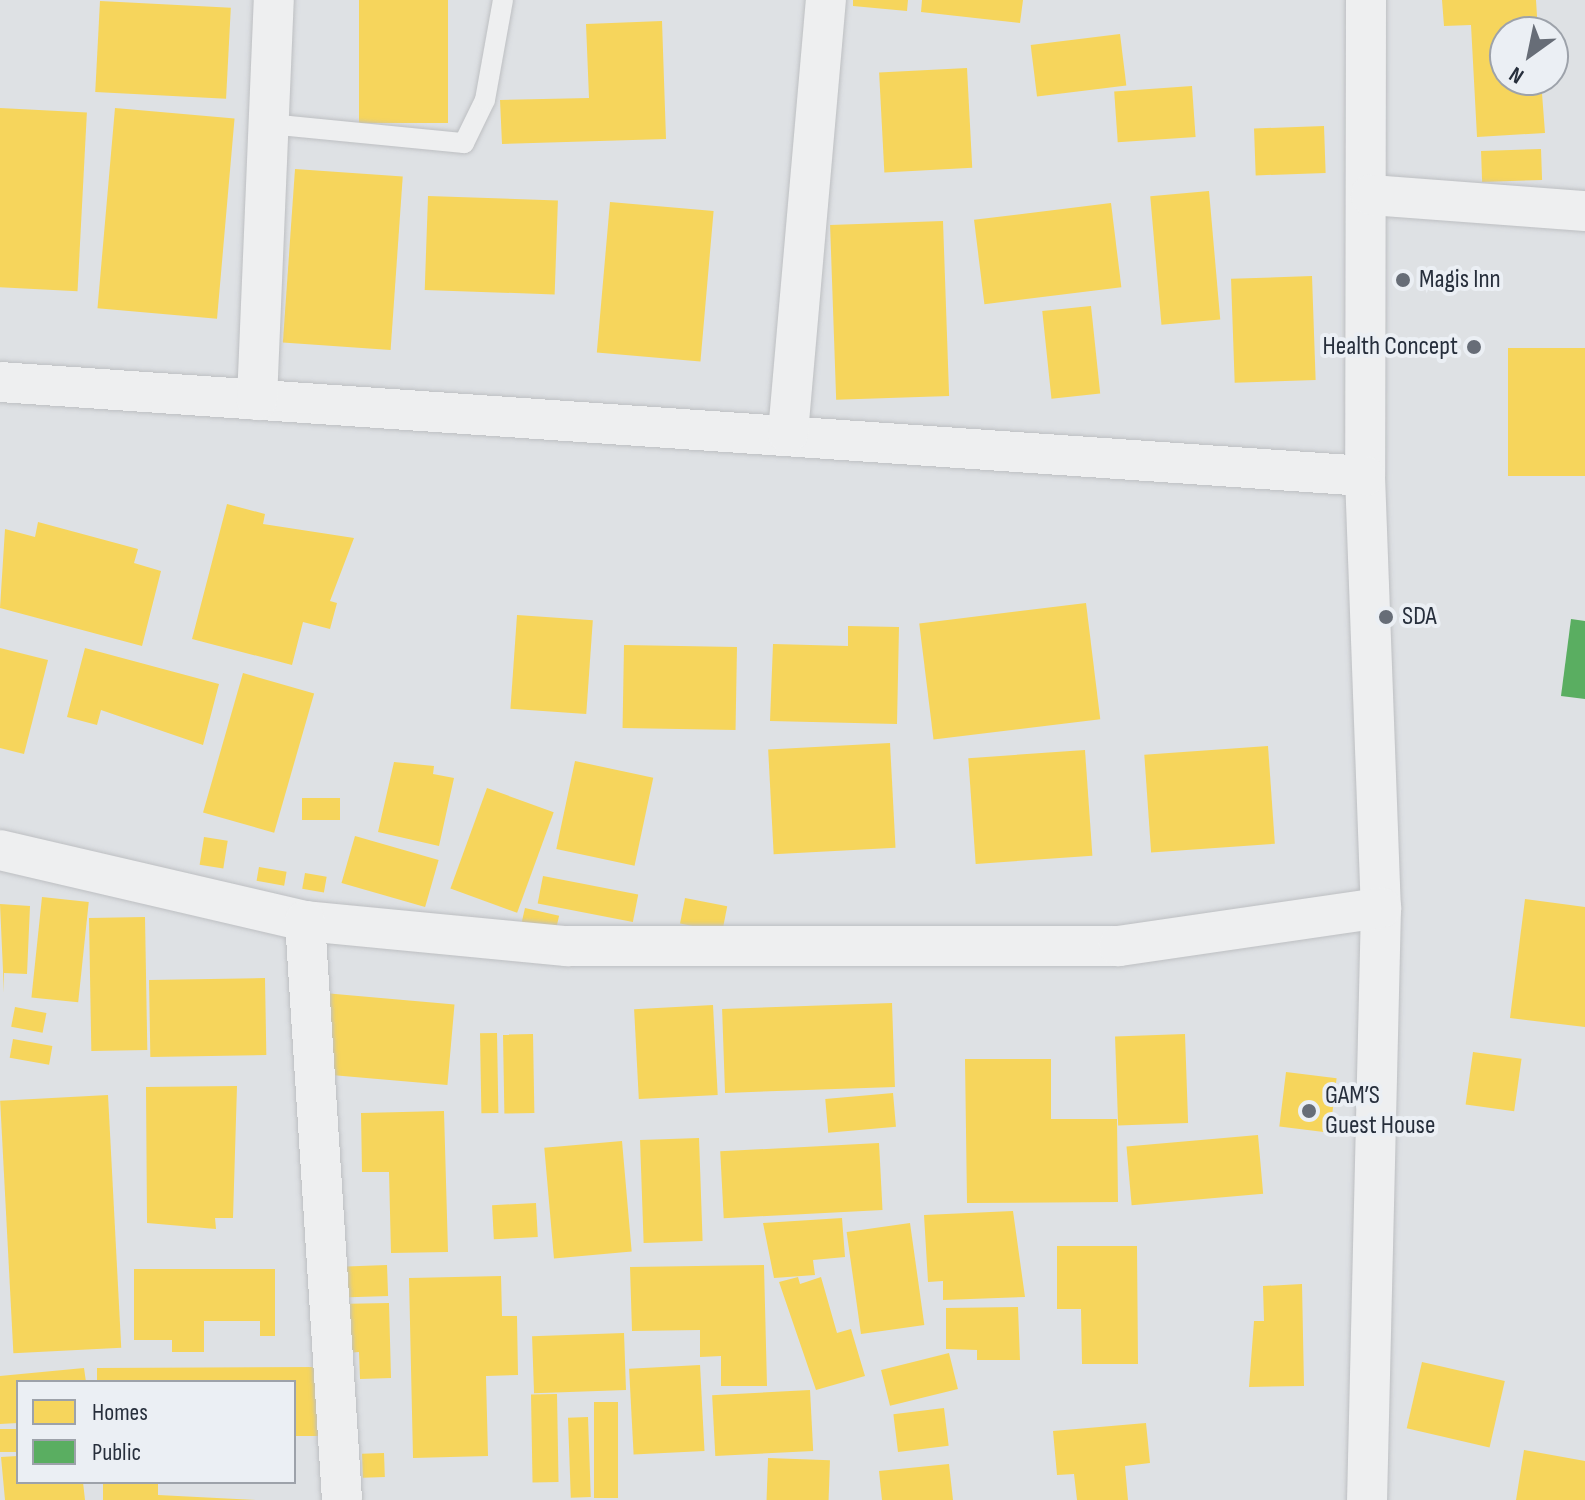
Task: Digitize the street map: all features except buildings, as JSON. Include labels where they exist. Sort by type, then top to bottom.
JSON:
[{"type":"street","points":[[257,400],[274,0]]},
{"type":"street","points":[[788,433],[826,0]]},
{"type":"street","points":[[1366,0],[1371,195],[1365,476],[1381,908],[1367,1500]]},
{"type":"street","points":[[1371,195],[1585,211]]},
{"type":"street","points":[[0,382],[788,433],[1365,476]]},
{"type":"street","points":[[0,850],[305,921],[567,946],[1119,946],[1381,908]]},
{"type":"street","points":[[305,921],[342,1500]]},
{"type":"lane","points":[[269,124],[464,143],[485,100],[503,0]]},
{"type":"place","name":"Magis Inn","points":[[1403,280]]},
{"type":"place","name":"Health Concept","points":[[1474,347]]},
{"type":"place","name":"SDA","points":[[1386,617]]},
{"type":"place","name":"GAM’S Guest House","points":[[1309,1111]]}]
